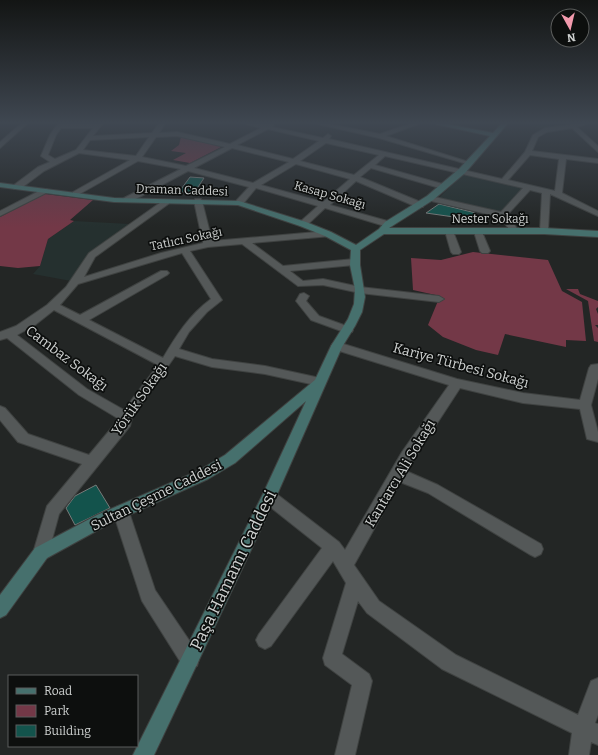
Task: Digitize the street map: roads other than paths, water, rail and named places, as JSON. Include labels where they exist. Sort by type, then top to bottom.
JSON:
[{"type":"street","points":[[46,157],[55,162]]},
{"type":"street","points":[[17,187],[41,169],[65,157]]},
{"type":"street","name":"Kasap Sokağı","points":[[131,157],[187,168],[325,205],[385,227]]},
{"type":"street","points":[[126,200],[209,157]]},
{"type":"street","points":[[279,157],[355,178],[420,205]]},
{"type":"street","points":[[239,203],[254,186],[300,157]]},
{"type":"street","points":[[303,224],[381,157]]},
{"type":"street","points":[[394,157],[462,171],[558,194],[598,214]]},
{"type":"street","points":[[450,157],[469,163]]},
{"type":"street","points":[[360,290],[354,262],[356,249],[385,227],[430,198],[462,171],[474,157]]},
{"type":"street","points":[[504,181],[524,157]]},
{"type":"street","points":[[558,194],[563,157]]},
{"type":"street","points":[[565,157],[598,161]]},
{"type":"street","points":[[76,194],[138,158]]},
{"type":"street","points":[[371,166],[443,187]]},
{"type":"street","name":"Draman Caddesi","points":[[0,185],[126,200],[239,203],[303,224],[328,234],[356,249]]},
{"type":"street","points":[[503,215],[528,187]]},
{"type":"street","points":[[0,214],[46,191]]},
{"type":"street","points":[[544,231],[546,191]]},
{"type":"street","points":[[430,198],[503,215],[515,231]]},
{"type":"street","points":[[5,335],[28,324],[52,305],[76,282],[90,257],[167,202]]},
{"type":"street","points":[[198,202],[208,244]]},
{"type":"street","name":"Nester Sokağı","points":[[385,227],[478,232],[544,231],[598,234]]},
{"type":"street","points":[[449,231],[456,252]]},
{"type":"street","points":[[478,232],[485,251]]},
{"type":"street","name":"Tatlıcı Sokağı","points":[[76,282],[164,255],[208,244],[328,234]]},
{"type":"street","points":[[244,241],[301,284],[322,282],[360,290],[439,299]]},
{"type":"street","name":"Yörük Sokağı","points":[[41,554],[52,511],[125,422],[126,418],[164,364],[185,330],[203,310],[217,300],[185,250]]},
{"type":"street","points":[[281,269],[354,262]]},
{"type":"street","points":[[80,320],[164,273]]},
{"type":"street","name":"Paşa Hamamı Caddesi","points":[[143,755],[269,497],[337,346],[348,330],[361,301],[360,290]]},
{"type":"street","points":[[304,296],[301,301],[315,318],[348,330]]},
{"type":"street","points":[[52,305],[164,364]]},
{"type":"street","name":"Cambaz Sokağı","points":[[5,335],[83,392],[126,418]]},
{"type":"street","name":"Kariye Türbesi Sokağı","points":[[337,346],[457,383],[523,398],[585,405]]},
{"type":"street","points":[[172,351],[212,363],[265,370],[320,382]]},
{"type":"street","points":[[598,368],[595,368],[585,405],[592,435],[598,437]]},
{"type":"street","name":"Sultan Çeşme Caddesi","points":[[41,554],[102,520],[203,475],[230,459],[320,382]]},
{"type":"street","name":"Kantarcı Ali Sokağı","points":[[346,565],[397,474],[457,383]]},
{"type":"street","points":[[0,411],[23,438],[92,462]]},
{"type":"street","points":[[397,474],[433,489],[535,548]]},
{"type":"street","points":[[269,497],[333,547],[373,607],[449,662],[590,732]]},
{"type":"street","points":[[121,512],[148,595],[190,659]]},
{"type":"street","points":[[265,640],[333,547]]},
{"type":"street","points":[[0,609],[41,554]]},
{"type":"street","points":[[345,755],[362,681],[332,658],[355,582]]},
{"type":"street","points":[[579,755],[590,732],[598,688]]}]
